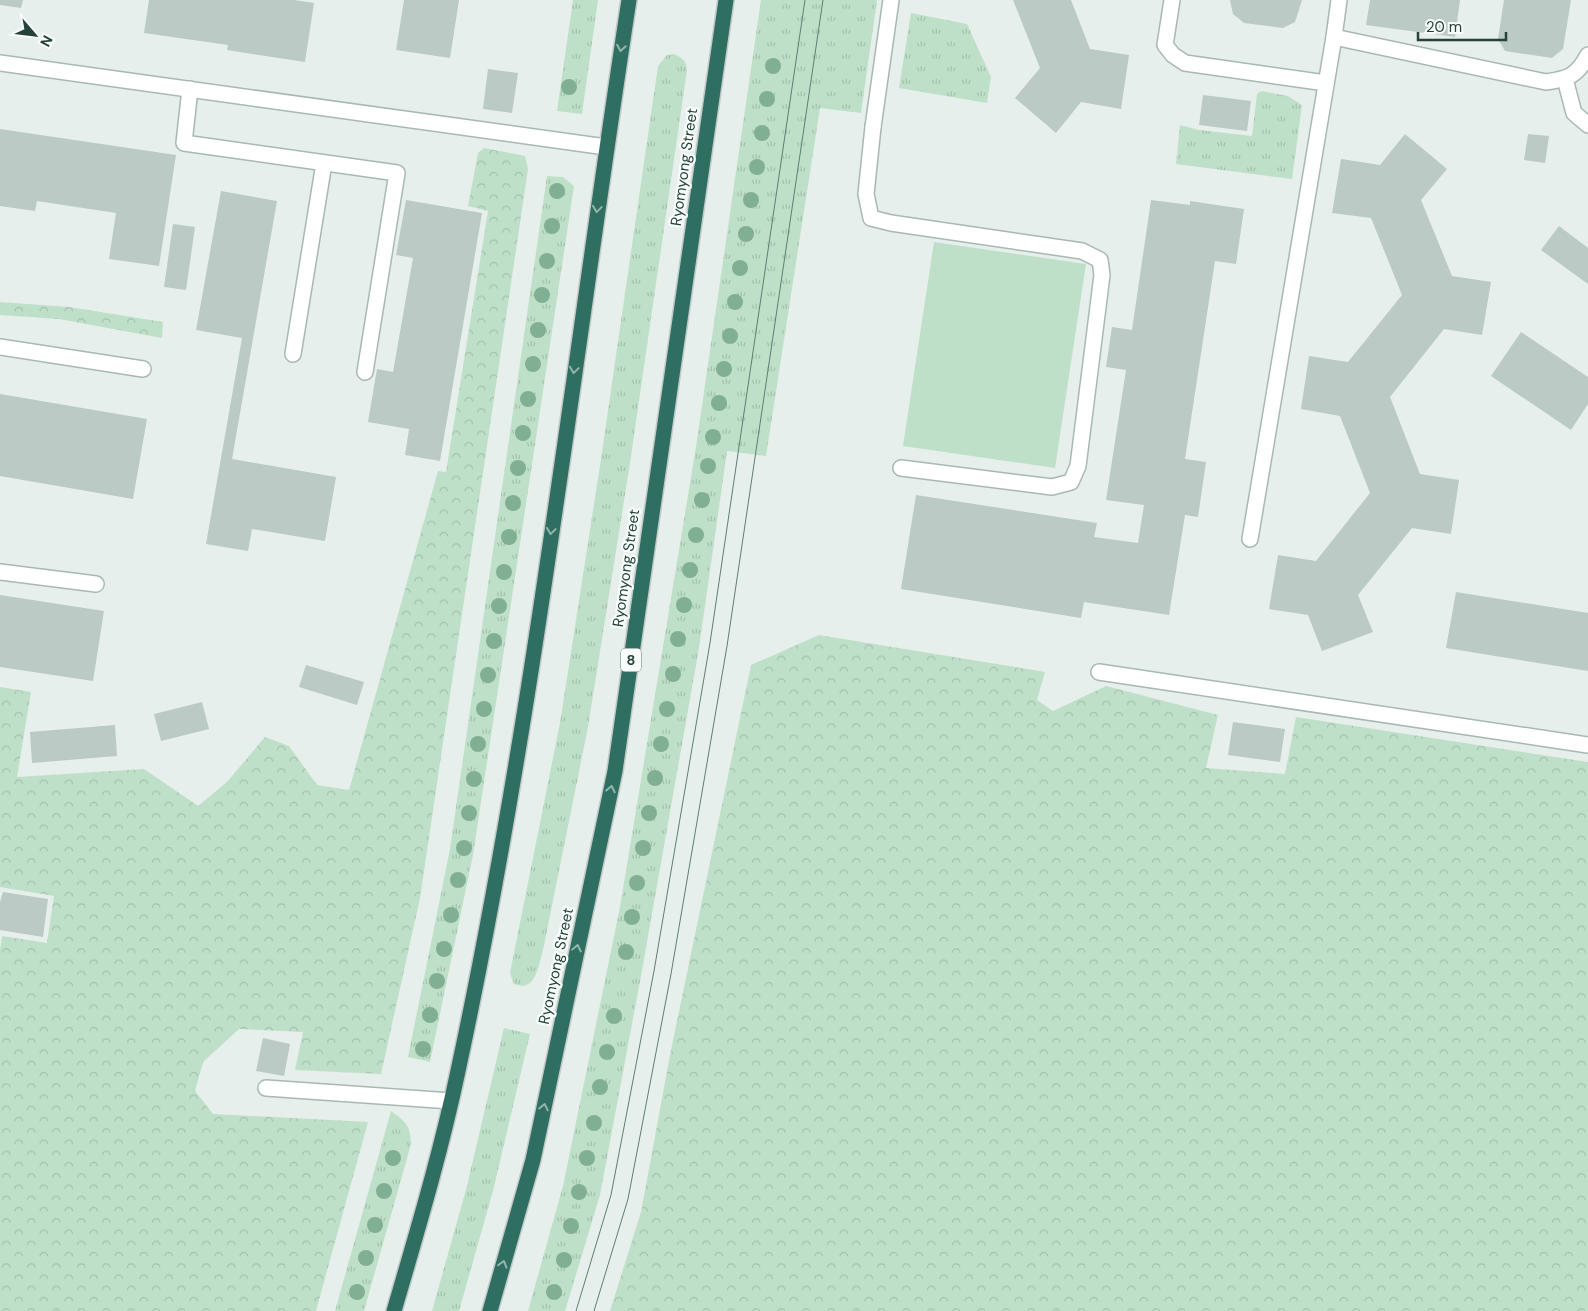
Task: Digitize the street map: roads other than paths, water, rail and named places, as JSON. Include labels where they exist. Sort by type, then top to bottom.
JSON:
[{"type":"highway","points":[[394,1311],[451,1101],[516,773],[629,0]]},
{"type":"highway","name":"Ryomyong Street","points":[[490,1311],[533,1160],[615,771],[726,0]]},
{"type":"street","points":[[890,0],[866,194],[872,218],[891,224],[1082,251],[1100,260],[1102,275],[1078,466],[1071,482],[1052,487],[901,468]]},
{"type":"street","points":[[1172,0],[1165,45],[1173,56],[1185,62],[1326,83]]},
{"type":"street","points":[[1250,538],[1339,0]]},
{"type":"street","points":[[1334,37],[1546,82],[1565,79],[1580,69],[1588,55]]},
{"type":"street","points":[[0,62],[606,147]]},
{"type":"street","points":[[1565,79],[1574,113],[1588,125]]},
{"type":"street","points":[[190,89],[184,143],[397,174],[365,372]]},
{"type":"street","points":[[293,354],[324,163]]},
{"type":"street","points":[[0,346],[143,369]]},
{"type":"street","points":[[0,572],[96,584]]},
{"type":"street","points":[[1099,672],[1588,745]]},
{"type":"street","points":[[266,1088],[451,1101]]},
{"type":"tram line","points":[[576,1311],[611,1195],[654,971],[710,643],[805,0]]},
{"type":"tram line","points":[[594,1311],[628,1199],[671,974],[727,646],[823,0]]}]
